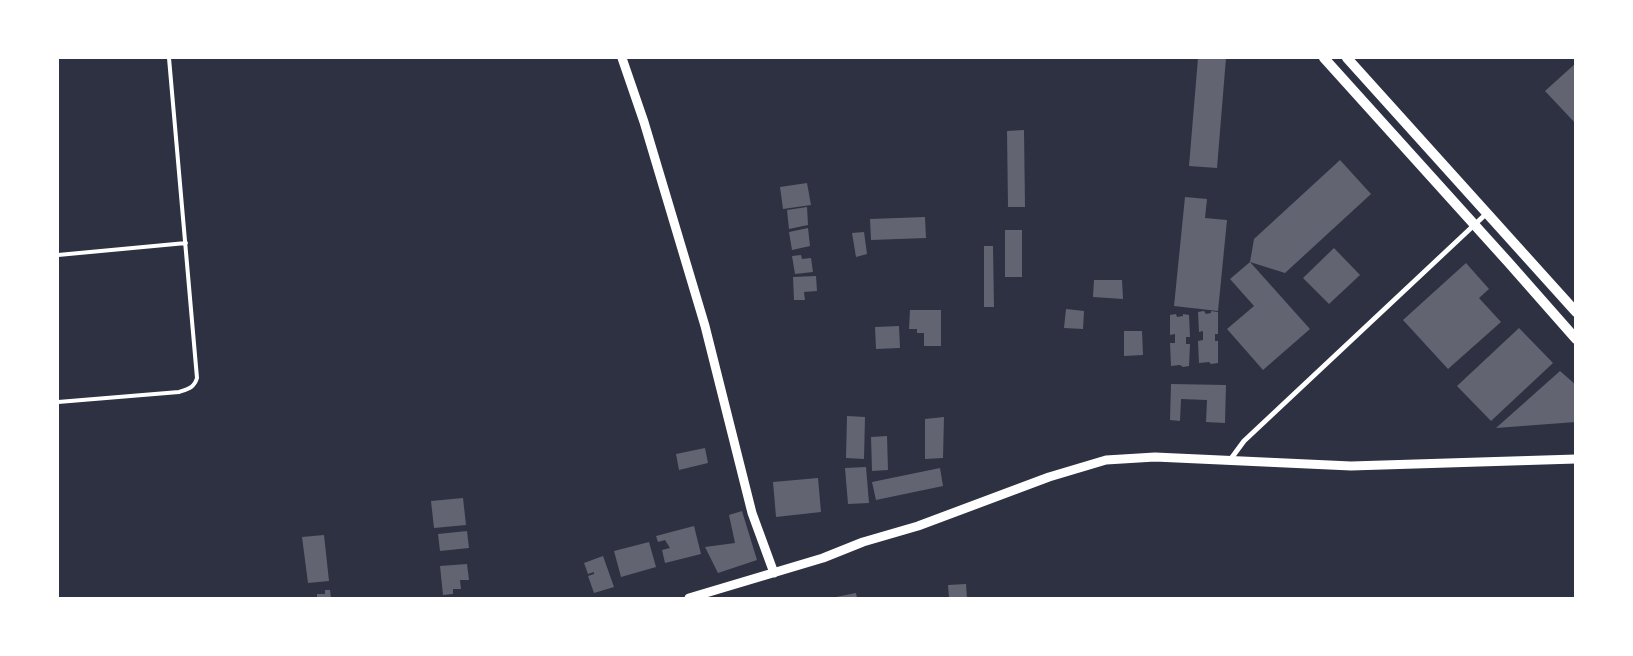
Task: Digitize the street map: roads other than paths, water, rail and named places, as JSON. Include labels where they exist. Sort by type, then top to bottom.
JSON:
[{"type":"main road","points":[[1324,58],[1475,224],[1576,339]]},
{"type":"main road","points":[[1347,58],[1576,312]]},
{"type":"street","points":[[622,58],[644,122],[705,326],[752,513],[774,572]]},
{"type":"street","points":[[1229,461],[1244,441],[1487,213]]},
{"type":"street","points":[[689,598],[918,526],[1049,477],[1106,460],[1156,457],[1351,466],[1576,459]]},
{"type":"lane","points":[[58,402],[178,392],[195,385],[197,365],[169,58]]},
{"type":"lane","points":[[58,255],[186,244]]}]
